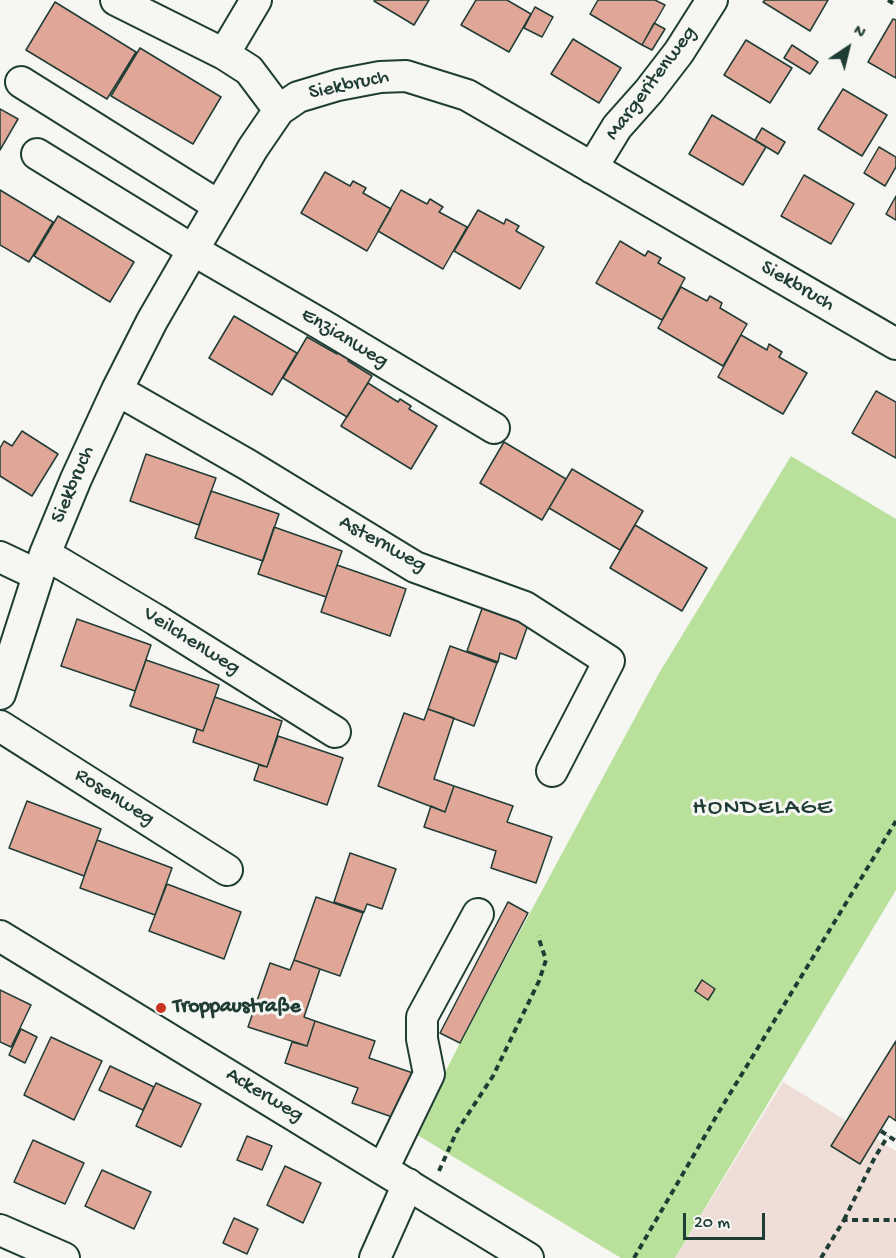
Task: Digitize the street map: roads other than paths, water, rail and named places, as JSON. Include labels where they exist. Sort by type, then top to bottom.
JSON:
[{"type":"street","points":[[116,0],[224,54],[249,70],[279,110]]},
{"type":"street","points":[[224,54],[256,0]]},
{"type":"street","name":"Margeritenweg","points":[[592,168],[617,128],[679,52],[712,0]]},
{"type":"street","name":"Siekbruch","points":[[0,694],[42,565],[76,479],[117,390],[152,321],[253,148],[279,110],[297,97],[380,76],[406,76],[467,95],[896,344]]},
{"type":"street","points":[[21,82],[219,206]]},
{"type":"street","name":"Enzianweg","points":[[37,154],[193,250],[494,429]]},
{"type":"street","name":"Asternweg","points":[[117,390],[248,465],[415,567],[525,607],[609,661],[552,771]]},
{"type":"street","name":"Veilchenweg","points":[[0,557],[42,565],[156,620],[335,732]]},
{"type":"street","name":"Rosenweg","points":[[0,726],[227,870]]},
{"type":"street","points":[[383,1169],[429,1074],[422,1039],[422,1017],[478,914]]},
{"type":"street","name":"Ackerweg","points":[[0,936],[528,1258]]},
{"type":"street","points":[[375,1258],[418,1191]]},
{"type":"street","points":[[0,1230],[64,1258]]},
{"type":"place","name":"Troppaustraße","points":[[161,1008]]},
{"type":"district","name":"HONDELAGE","points":[[763,809]]}]
